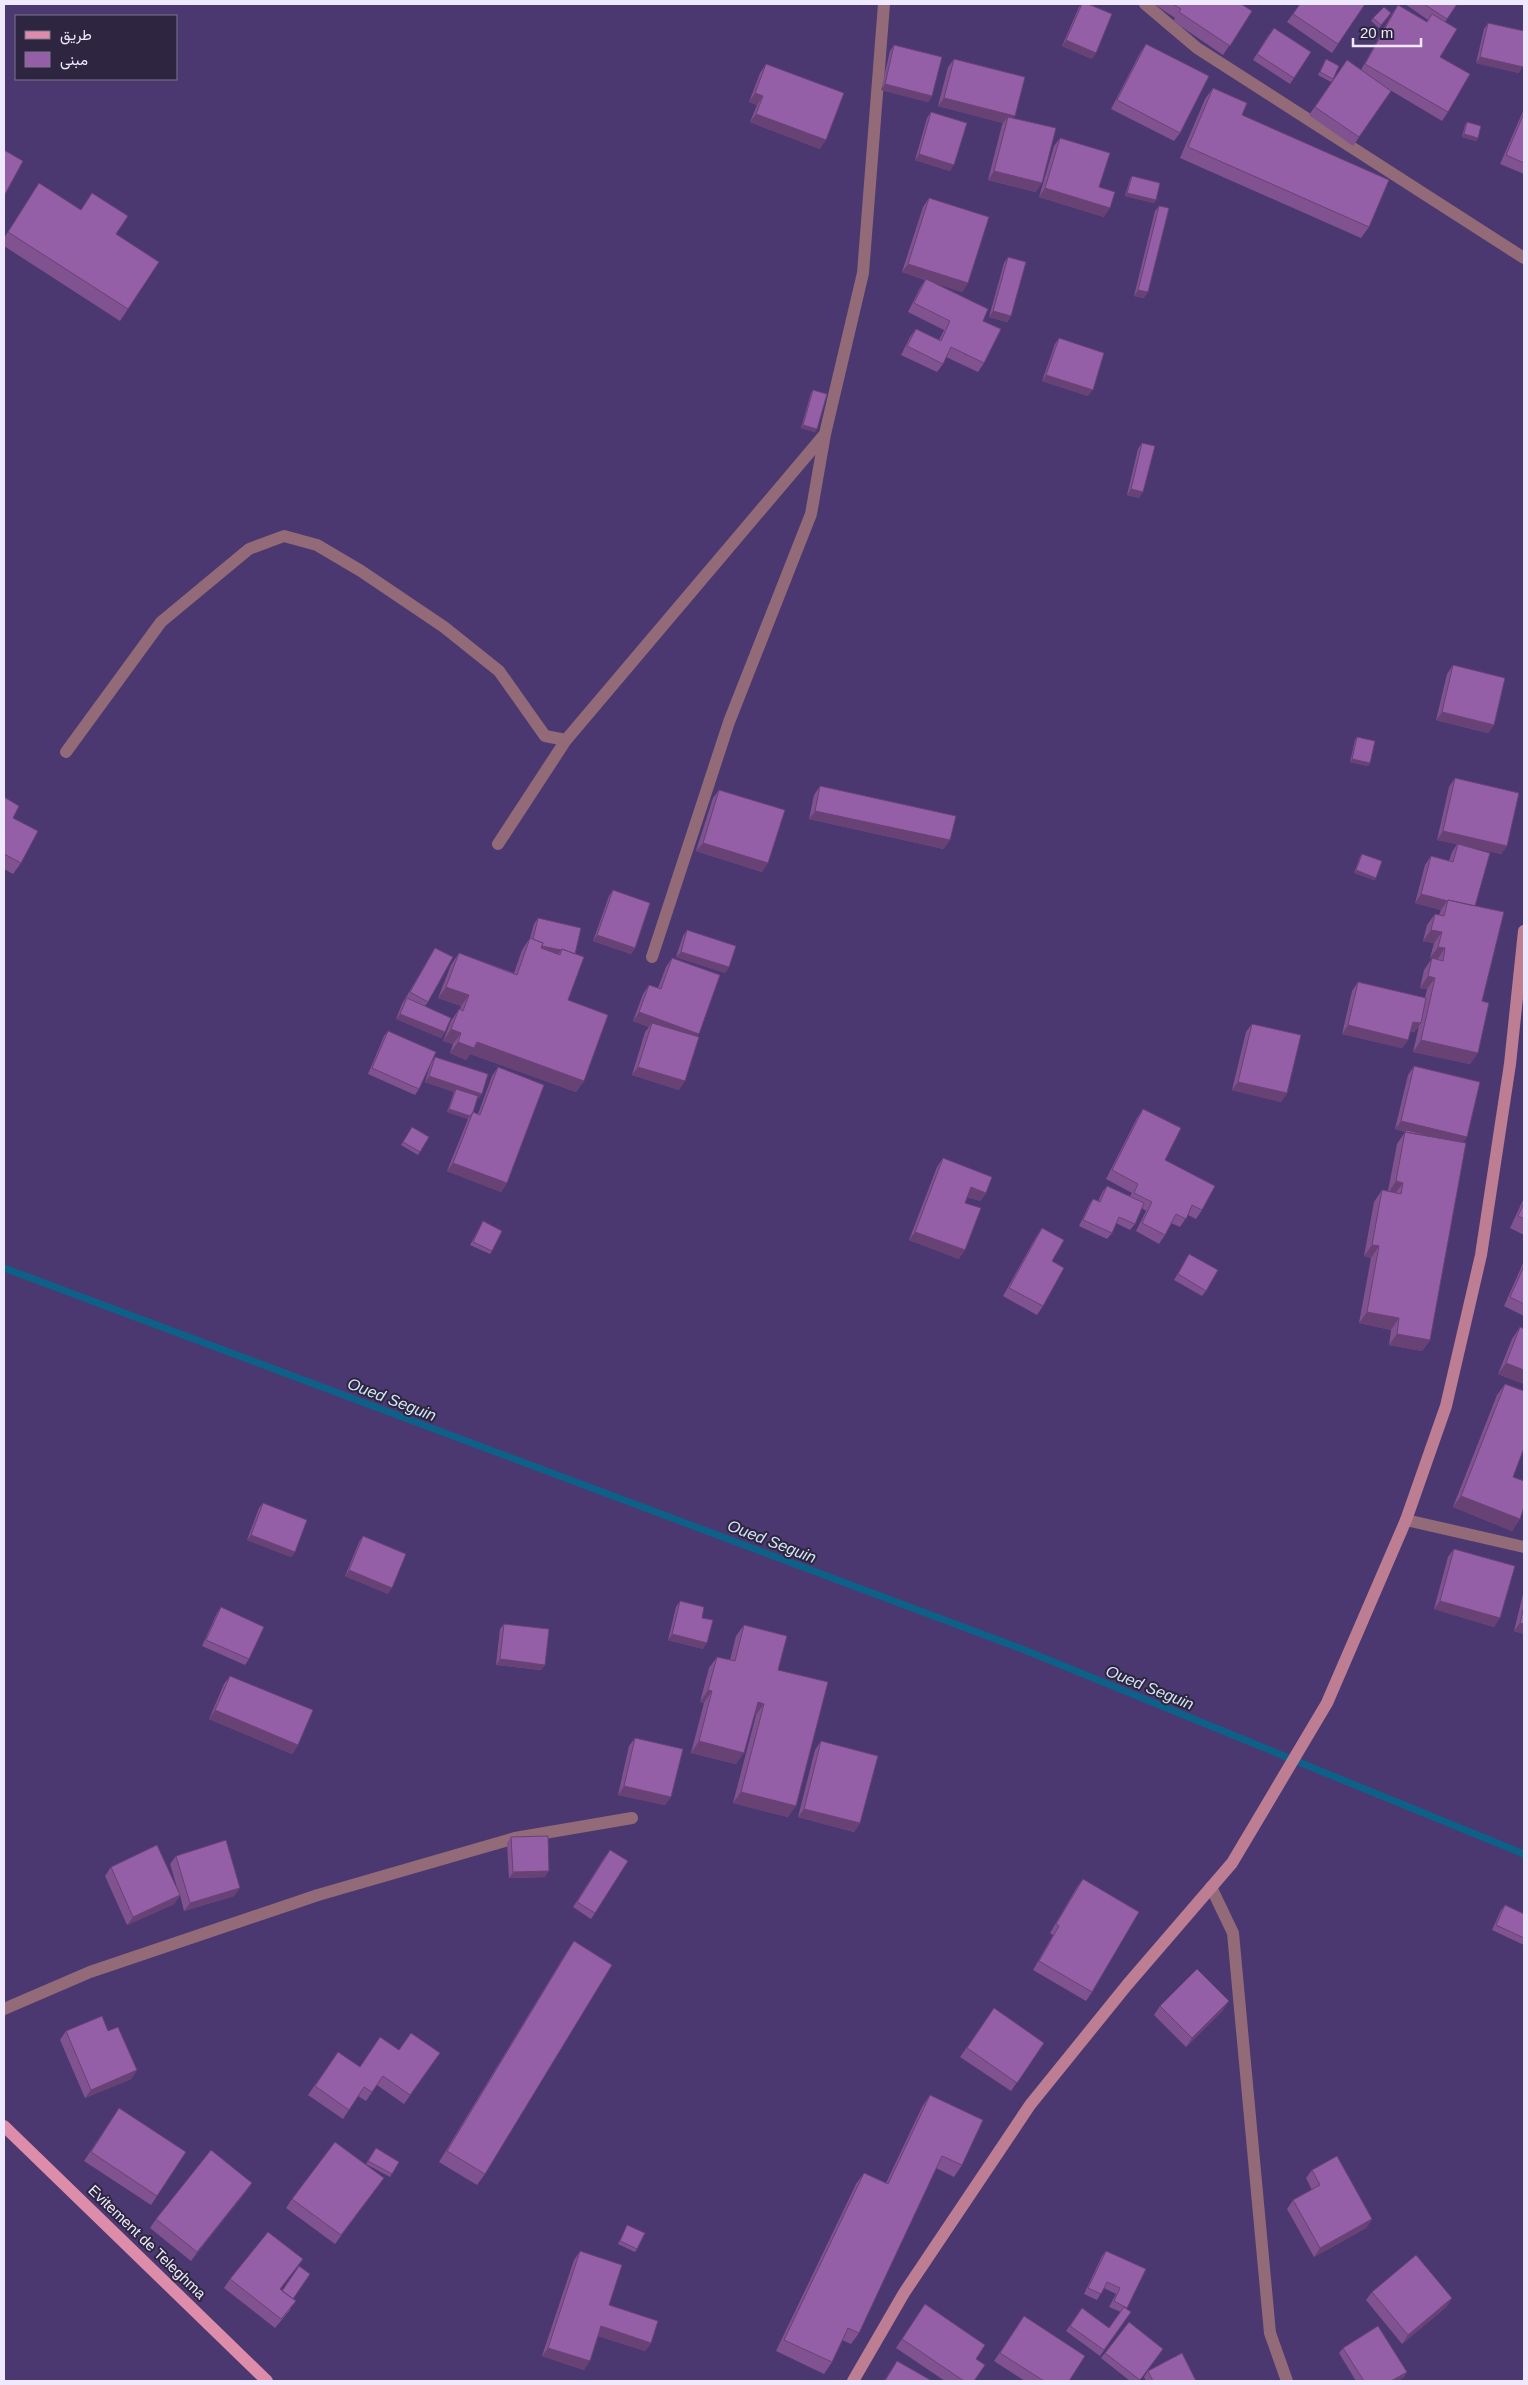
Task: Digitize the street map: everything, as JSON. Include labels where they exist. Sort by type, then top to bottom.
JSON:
[{"type":"main road","points":[[853,2381],[904,2294],[1030,2105],[1126,1984],[1232,1863],[1327,1704],[1406,1520],[1446,1406],[1481,1255],[1510,1064],[1524,931]]},
{"type":"main road","name":"Evitement de Teleghma","points":[[4,2126],[267,2381]]},
{"type":"street","points":[[652,957],[729,722],[811,514],[825,434],[863,272],[884,4]]},
{"type":"street","points":[[1145,4],[1197,48],[1524,258]]},
{"type":"street","points":[[498,844],[566,740],[825,434]]},
{"type":"street","points":[[66,752],[161,622],[249,549],[284,536],[317,545],[361,571],[444,627],[499,671],[545,736],[566,740]]},
{"type":"street","points":[[1406,1520],[1524,1547]]},
{"type":"street","points":[[4,2009],[90,1972],[318,1895],[515,1838],[632,1818]]},
{"type":"street","points":[[1211,1887],[1233,1932],[1270,2333],[1287,2381]]},
{"type":"building","points":[[1082,4],[1088,4],[1112,14],[1096,53],[1066,40]]},
{"type":"building","points":[[1173,4],[1241,4],[1252,11],[1230,46],[1179,12],[1181,9]]},
{"type":"building","points":[[1300,4],[1365,4],[1338,44],[1293,14]]},
{"type":"building","points":[[1424,4],[1457,4],[1447,19]]},
{"type":"building","points":[[1398,5],[1427,22],[1432,14],[1457,29],[1440,57],[1470,74],[1448,112],[1365,64]]},
{"type":"building","points":[[1384,7],[1391,13],[1381,25],[1373,18]]},
{"type":"building","points":[[1488,23],[1524,31],[1523,67],[1480,57]]},
{"type":"building","points":[[1274,28],[1311,52],[1294,78],[1257,54]]},
{"type":"building","points":[[1146,44],[1209,76],[1180,133],[1117,100]]},
{"type":"building","points":[[894,45],[942,57],[932,96],[885,84]]},
{"type":"building","points":[[954,59],[1025,77],[1015,116],[944,98]]},
{"type":"building","points":[[1326,59],[1339,66],[1333,79],[1320,72]]},
{"type":"building","points":[[1347,60],[1391,91],[1359,137],[1315,107]]},
{"type":"building","points":[[766,64],[844,93],[826,140],[756,114],[763,96],[755,93]]},
{"type":"building","points":[[1213,88],[1247,103],[1242,115],[1389,180],[1369,227],[1188,147]]},
{"type":"building","points":[[931,112],[967,123],[954,165],[919,154]]},
{"type":"building","points":[[1524,113],[1524,163],[1506,155]]},
{"type":"building","points":[[1008,117],[1056,128],[1042,183],[994,171]]},
{"type":"building","points":[[1467,122],[1481,126],[1478,138],[1464,134]]},
{"type":"building","points":[[1060,138],[1110,153],[1099,187],[1115,192],[1110,208],[1045,188]]},
{"type":"building","points":[[4,150],[23,161],[4,196]]},
{"type":"building","points":[[1132,176],[1160,183],[1156,200],[1127,193]]},
{"type":"building","points":[[39,183],[81,210],[92,193],[128,216],[116,234],[159,262],[128,309],[8,232]]},
{"type":"building","points":[[929,198],[989,217],[968,283],[908,264]]},
{"type":"building","points":[[1159,206],[1169,208],[1148,292],[1138,290]]},
{"type":"building","points":[[1008,257],[1026,262],[1011,316],[993,311]]},
{"type":"building","points":[[926,279],[988,309],[983,321],[1001,329],[984,363],[951,347],[943,364],[907,346],[916,329],[941,341],[950,321],[914,303]]},
{"type":"building","points":[[1059,338],[1104,353],[1093,390],[1046,375]]},
{"type":"building","points":[[813,390],[827,394],[817,429],[803,425]]},
{"type":"building","points":[[1142,443],[1155,446],[1143,492],[1131,489]]},
{"type":"building","points":[[1453,665],[1505,678],[1494,725],[1442,712]]},
{"type":"building","points":[[1357,737],[1375,741],[1370,763],[1352,759]]},
{"type":"building","points":[[1455,778],[1519,793],[1507,846],[1443,831]]},
{"type":"building","points":[[820,786],[956,816],[950,840],[815,811]]},
{"type":"building","points":[[719,790],[785,810],[768,863],[703,843]]},
{"type":"building","points":[[4,797],[19,806],[13,818],[38,831],[21,863],[4,854]]},
{"type":"building","points":[[1458,844],[1490,853],[1475,906],[1421,894],[1431,856],[1453,862]]},
{"type":"building","points":[[1362,854],[1382,861],[1376,878],[1356,870]]},
{"type":"building","points":[[613,890],[650,903],[635,948],[597,935]]},
{"type":"building","points":[[1448,900],[1504,912],[1482,1001],[1489,1003],[1478,1053],[1421,1040],[1435,978],[1428,976],[1432,958],[1443,961],[1445,948],[1438,947],[1442,932],[1431,930],[1435,914],[1444,916]]},
{"type":"building","points":[[538,918],[581,928],[575,954],[562,949],[542,946],[543,943],[533,939]]},
{"type":"building","points":[[687,930],[736,946],[729,967],[681,952]]},
{"type":"building","points":[[530,938],[543,943],[541,948],[560,955],[562,949],[584,957],[568,1000],[608,1015],[584,1081],[477,1042],[474,1048],[458,1042],[461,1033],[451,1029],[459,1009],[463,1011],[469,995],[446,987],[459,953],[517,975]]},
{"type":"building","points":[[435,948],[453,957],[428,1002],[410,992]]},
{"type":"building","points":[[672,958],[720,975],[699,1034],[639,1012],[649,985],[661,989]]},
{"type":"building","points":[[1358,982],[1426,998],[1421,1023],[1413,1022],[1408,1040],[1348,1025]]},
{"type":"building","points":[[407,998],[451,1018],[445,1032],[400,1014]]},
{"type":"building","points":[[652,1023],[699,1037],[685,1081],[638,1067]]},
{"type":"building","points":[[1252,1024],[1301,1035],[1287,1093],[1238,1082]]},
{"type":"building","points":[[388,1031],[436,1052],[419,1089],[372,1068]]},
{"type":"building","points":[[435,1057],[488,1074],[482,1094],[429,1076]]},
{"type":"building","points":[[1414,1066],[1480,1082],[1467,1137],[1401,1121]]},
{"type":"building","points":[[498,1067],[544,1085],[507,1183],[453,1163],[473,1112],[480,1115]]},
{"type":"building","points":[[456,1089],[478,1096],[470,1116],[449,1109]]},
{"type":"building","points":[[1143,1109],[1181,1128],[1165,1160],[1215,1186],[1202,1210],[1192,1205],[1186,1219],[1176,1214],[1165,1235],[1142,1223],[1152,1202],[1134,1193],[1138,1184],[1112,1170]]},
{"type":"building","points":[[412,1127],[429,1137],[420,1152],[403,1142]]},
{"type":"building","points":[[1406,1130],[1440,1138],[1405,1132]]},
{"type":"building","points":[[1405,1132],[1466,1143],[1430,1340],[1397,1334],[1399,1318],[1367,1312],[1379,1246],[1372,1245],[1382,1190],[1401,1194],[1403,1183],[1396,1181]]},
{"type":"building","points":[[943,1158],[992,1177],[986,1193],[971,1187],[965,1203],[981,1208],[965,1250],[915,1232]]},
{"type":"building","points":[[1107,1186],[1144,1203],[1135,1224],[1119,1217],[1112,1233],[1083,1220],[1093,1199],[1100,1202]]},
{"type":"building","points":[[1524,1203],[1524,1219],[1518,1216]]},
{"type":"building","points":[[483,1221],[502,1231],[492,1251],[473,1242]]},
{"type":"building","points":[[1042,1228],[1064,1240],[1052,1261],[1064,1268],[1043,1306],[1009,1288]]},
{"type":"building","points":[[1189,1254],[1218,1270],[1206,1291],[1178,1274]]},
{"type":"building","points":[[1524,1266],[1524,1304],[1510,1297]]},
{"type":"building","points":[[1520,1327],[1524,1329],[1524,1370],[1506,1363]]},
{"type":"building","points":[[1505,1384],[1524,1391],[1524,1448],[1513,1477],[1524,1481],[1524,1507],[1520,1519],[1461,1496]]},
{"type":"building","points":[[263,1503],[307,1520],[295,1552],[251,1535]]},
{"type":"building","points":[[363,1536],[406,1554],[392,1588],[349,1570]]},
{"type":"building","points":[[1454,1549],[1515,1566],[1500,1618],[1440,1601]]},
{"type":"building","points":[[680,1601],[704,1607],[702,1618],[713,1620],[707,1643],[672,1634]]},
{"type":"building","points":[[1524,1606],[1524,1624],[1520,1623]]},
{"type":"building","points":[[221,1607],[264,1627],[249,1659],[206,1640]]},
{"type":"building","points":[[504,1624],[549,1629],[545,1665],[500,1659]]},
{"type":"building","points":[[744,1625],[787,1636],[778,1670],[828,1682],[796,1806],[741,1792],[764,1704],[758,1702],[744,1753],[699,1741],[712,1691],[708,1690],[717,1657],[735,1661]]},
{"type":"building","points":[[230,1676],[313,1710],[298,1745],[215,1710]]},
{"type":"building","points":[[635,1738],[683,1749],[671,1797],[624,1786]]},
{"type":"building","points":[[821,1741],[878,1756],[860,1823],[804,1809]]},
{"type":"building","points":[[548,1836],[549,1871],[513,1872],[511,1837]]},
{"type":"building","points":[[226,1840],[240,1888],[190,1903],[176,1856]]},
{"type":"building","points":[[157,1845],[180,1895],[133,1917],[111,1867]]},
{"type":"building","points":[[610,1850],[628,1861],[595,1913],[577,1902]]},
{"type":"building","points":[[1083,1879],[1139,1912],[1092,1992],[1039,1961],[1059,1926],[1056,1924]]},
{"type":"building","points":[[1505,1905],[1524,1914],[1524,1938],[1496,1925]]},
{"type":"building","points":[[574,1941],[612,1965],[485,2174],[447,2151]]},
{"type":"building","points":[[1197,1969],[1229,2001],[1192,2038],[1160,2006]]},
{"type":"building","points":[[994,2008],[1044,2043],[1017,2083],[967,2048]]},
{"type":"building","points":[[102,2016],[108,2031],[118,2027],[137,2070],[91,2090],[66,2031]]},
{"type":"building","points":[[411,2033],[440,2053],[410,2095],[383,2076],[372,2092],[364,2087],[349,2110],[315,2086],[338,2052],[360,2067],[380,2037],[399,2050]]},
{"type":"building","points":[[930,2095],[983,2120],[962,2165],[942,2156],[859,2333],[848,2328],[832,2362],[784,2340],[864,2173],[888,2184]]},
{"type":"building","points":[[119,2108],[186,2152],[157,2196],[91,2152]]},
{"type":"building","points":[[335,2142],[384,2178],[341,2235],[292,2199]]},
{"type":"building","points":[[376,2148],[399,2162],[392,2174],[368,2161]]},
{"type":"building","points":[[211,2150],[252,2183],[197,2252],[156,2219]]},
{"type":"building","points":[[1337,2156],[1372,2219],[1320,2248],[1293,2200],[1320,2185],[1312,2170]]},
{"type":"building","points":[[627,2225],[645,2233],[637,2249],[620,2241]]},
{"type":"building","points":[[268,2232],[303,2259],[280,2289],[296,2301],[281,2319],[230,2279]]},
{"type":"building","points":[[580,2251],[622,2265],[609,2305],[658,2321],[651,2343],[601,2326],[590,2361],[548,2348]]},
{"type":"building","points":[[1106,2251],[1146,2269],[1127,2308],[1114,2301],[1120,2288],[1107,2282],[1101,2294],[1088,2288]]},
{"type":"building","points":[[1416,2255],[1452,2298],[1408,2335],[1372,2292]]},
{"type":"building","points":[[299,2266],[310,2274],[293,2299],[282,2291]]},
{"type":"building","points":[[925,2304],[985,2345],[976,2359],[985,2365],[974,2381],[964,2381],[902,2339]]},
{"type":"building","points":[[1124,2307],[1131,2312],[1104,2350],[1070,2326],[1082,2308],[1109,2328]]},
{"type":"building","points":[[1024,2316],[1085,2356],[1069,2381],[1044,2381],[1000,2353]]},
{"type":"building","points":[[1129,2322],[1163,2349],[1140,2380],[1105,2353]]},
{"type":"building","points":[[1378,2326],[1407,2372],[1391,2381],[1364,2381],[1343,2348]]},
{"type":"building","points":[[1182,2353],[1196,2381],[1153,2381],[1148,2371]]},
{"type":"building","points":[[897,2361],[932,2381],[885,2381]]},
{"type":"waterway","name":"Oued Seguin","points":[[4,1268],[1022,1649],[1524,1854]]}]
